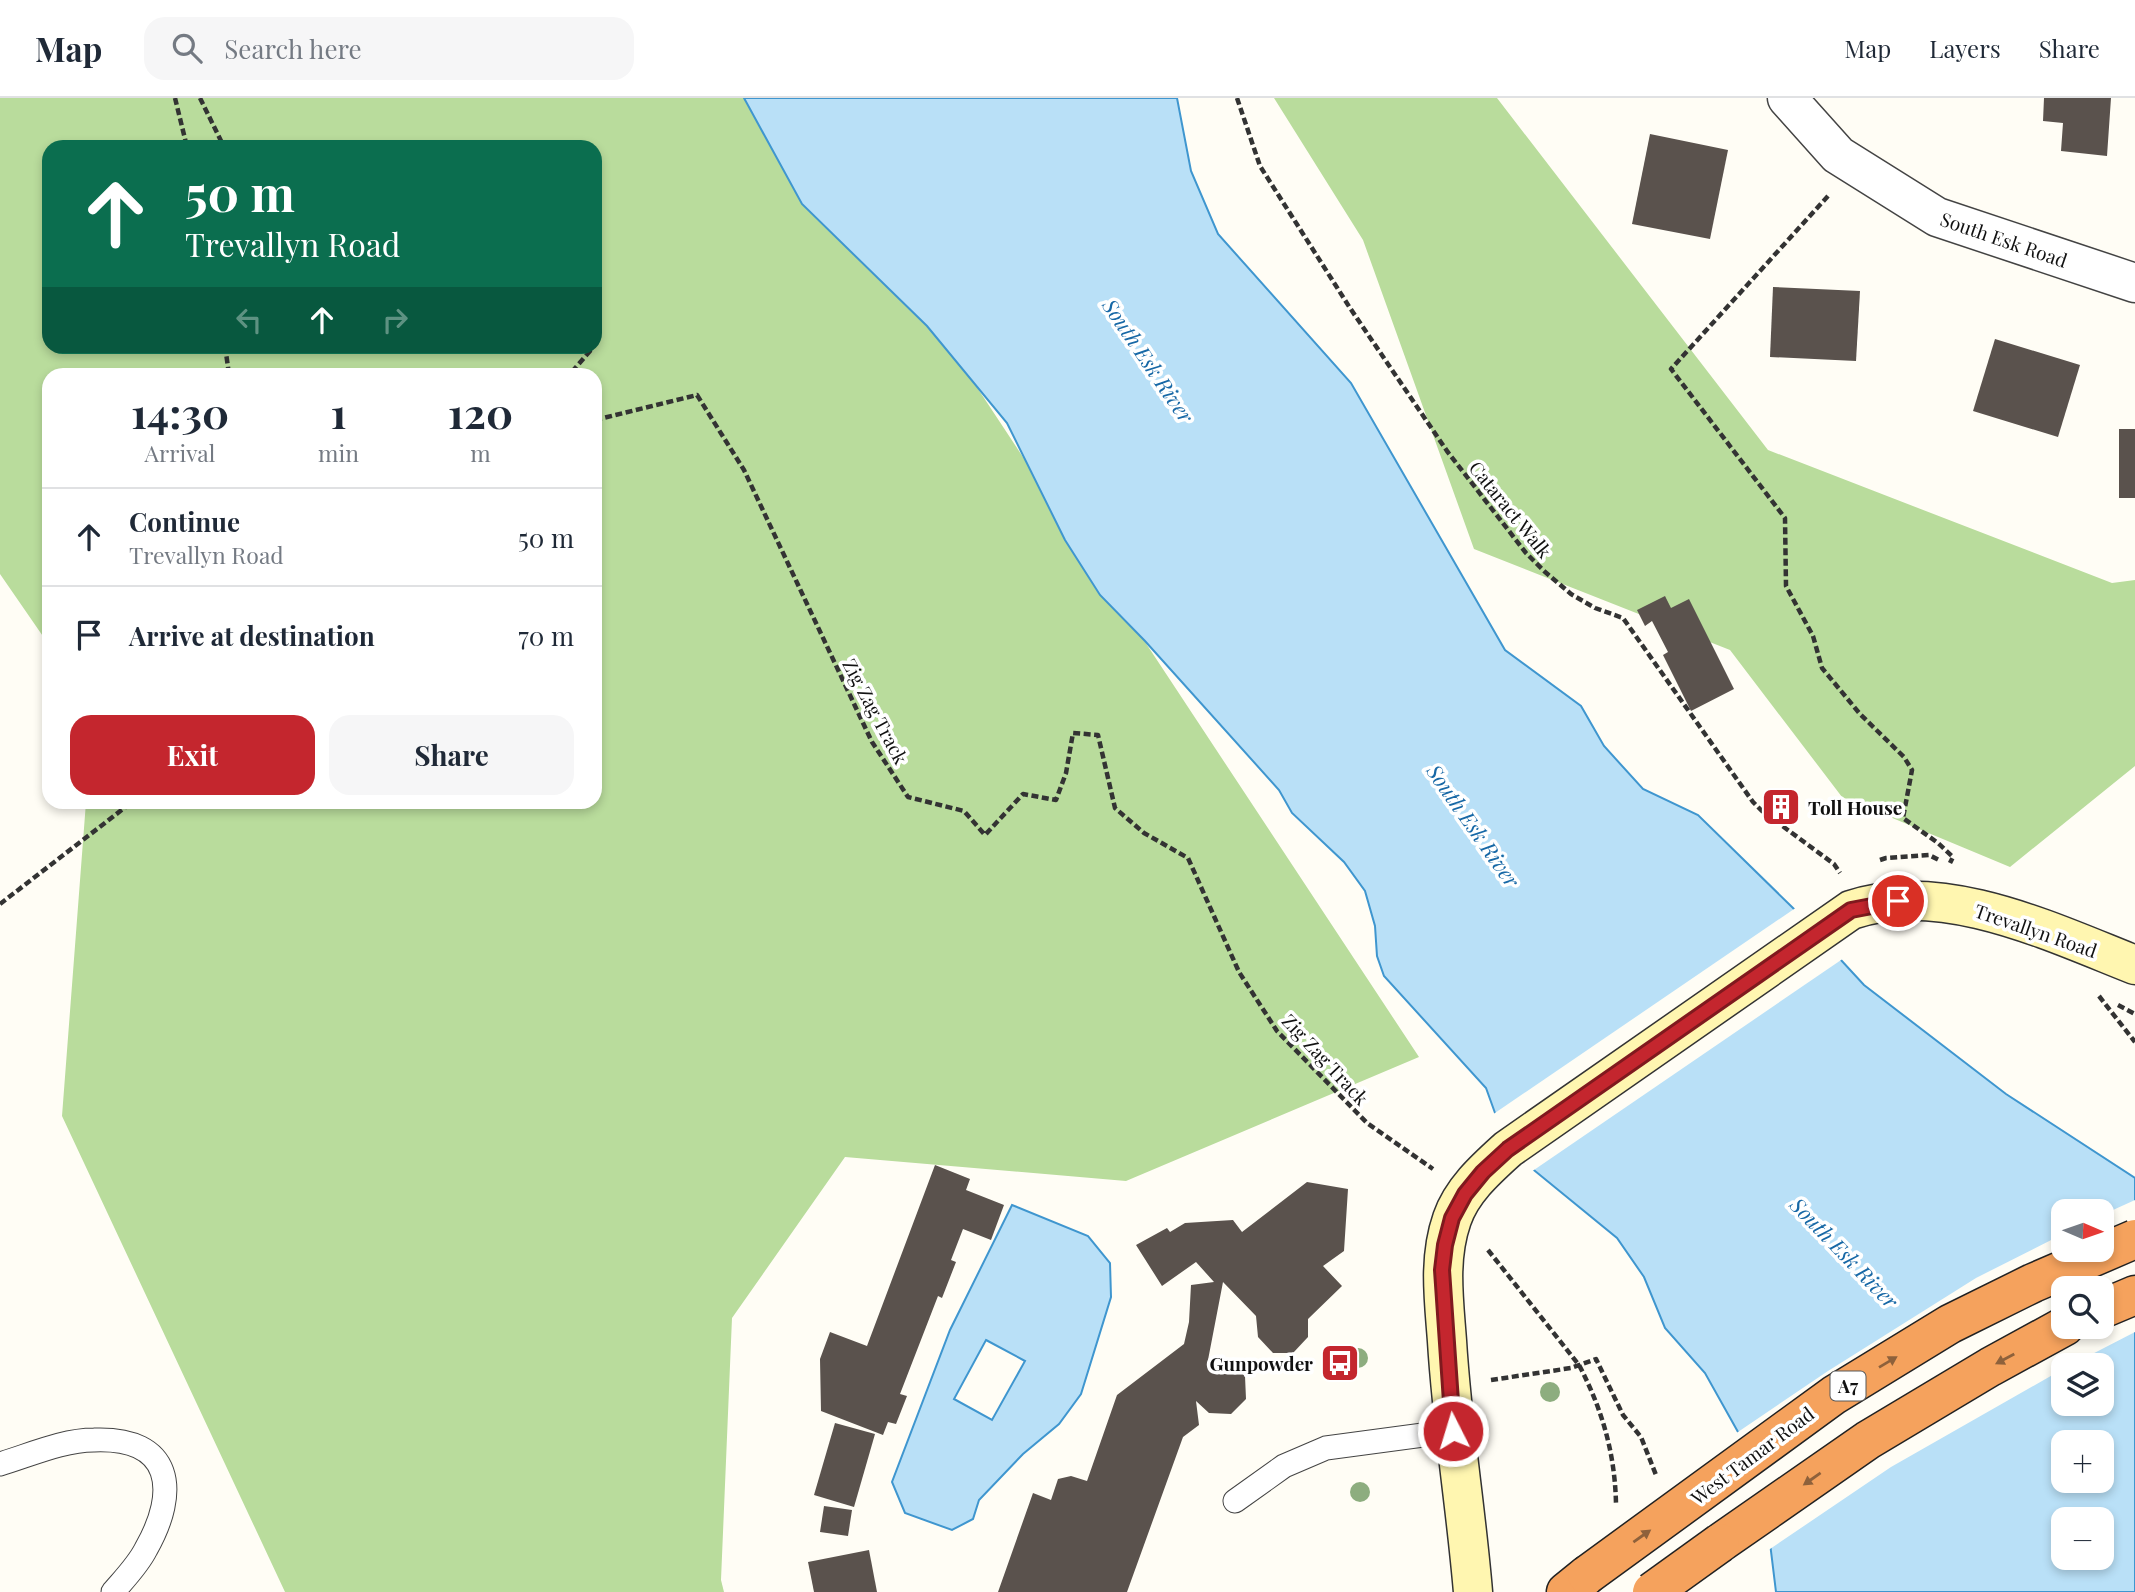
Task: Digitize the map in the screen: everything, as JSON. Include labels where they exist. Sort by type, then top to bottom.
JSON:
[{"type":"highway","name":"West Tamar Road","points":[[1566,1592],[1834,1395],[1950,1324],[2032,1283],[2135,1239]]},
{"type":"highway","points":[[2114,1304],[2135,1295]]},
{"type":"highway","points":[[1652,1592],[1868,1440],[2051,1334]]},
{"type":"street","name":"South Esk Road","points":[[1787,98],[1838,155],[1937,217],[2135,283]]},
{"type":"street","name":"Trevallyn Road","points":[[1473,1592],[1453,1431],[1442,1270],[1452,1218],[1465,1194],[1483,1172],[1508,1149],[1856,908],[1898,901],[1933,901],[1975,907],[2135,965]]},
{"type":"lane","points":[[1235,1501],[1284,1466],[1326,1448],[1453,1431]]},
{"type":"lane","points":[[0,1464],[79,1441],[96,1439],[133,1445],[148,1451],[158,1460],[163,1469],[164,1481],[160,1515],[140,1559],[113,1592]]},
{"type":"path","points":[[175,98],[185,140]]},
{"type":"path","points":[[200,98],[221,140]]},
{"type":"path","name":"Cataract Walk","points":[[1237,98],[1260,166],[1350,308],[1447,451],[1544,571],[1571,594],[1595,608],[1623,618],[1753,802],[1834,864],[1856,908]]},
{"type":"path","points":[[1855,166],[1671,369],[1785,518],[1786,586],[1813,636],[1822,668],[1860,714],[1905,757],[1912,770],[1903,818],[1953,857],[1949,864]]},
{"type":"path","points":[[575,368],[587,354]]},
{"type":"path","name":"Zig Zag Track","points":[[602,418],[697,395],[744,470],[872,742],[908,797],[964,811],[985,835],[1023,794],[1056,800],[1066,772],[1073,733],[1098,735],[1115,808],[1144,833],[1188,858],[1239,972],[1277,1031],[1367,1124],[1431,1170]]},
{"type":"path","points":[[0,904],[123,809]]},
{"type":"path","points":[[1485,1243],[1490,1255],[1579,1365],[1601,1410],[1609,1439],[1616,1510]]},
{"type":"path","points":[[1490,1380],[1579,1365],[1596,1359],[1623,1415],[1641,1437],[1661,1488]]},
{"type":"green space","points":[[0,98],[786,98],[1419,1057],[1126,1181],[845,1157],[732,1318],[721,1580],[724,1592],[285,1592],[62,1116],[85,809],[602,809],[602,368],[42,368],[42,635],[0,574]]},
{"type":"green space","points":[[1274,98],[1497,98],[1768,450],[2112,583],[2135,580],[2135,766],[2010,867],[1842,797],[1730,650],[1474,549],[1363,240]]},
{"type":"water","name":"South Esk River","points":[[744,98],[1177,98],[1191,171],[1218,234],[1351,383],[1505,650],[1581,706],[1604,746],[1643,789],[1698,815],[1793,908],[1864,985],[2006,1094],[2135,1178],[2135,1592],[1776,1592],[1764,1494],[1738,1432],[1705,1373],[1665,1328],[1644,1277],[1617,1238],[1508,1149],[1486,1088],[1384,976],[1377,956],[1375,926],[1365,891],[1344,862],[1292,813],[1279,790],[1100,595],[1065,540],[1007,423],[927,326],[802,204]]},
{"type":"water","points":[[1012,1205],[1088,1236],[1110,1263],[1111,1297],[1081,1394],[1059,1424],[1023,1454],[979,1500],[973,1519],[952,1530],[905,1513],[892,1482],[950,1330]],"holes":[[[986,1340],[1025,1361],[992,1420],[954,1399]]]},
{"type":"pier","points":[[1797,907],[1844,958],[1531,1172],[1516,1160],[1500,1137],[1492,1115]]},
{"type":"pier","points":[[2135,1200],[2135,1332],[2094,1353],[2051,1353],[2051,1376],[1891,1467],[1767,1551],[1761,1495],[1735,1434],[1828,1371],[1976,1278],[2051,1240],[2051,1262],[2114,1262],[2114,1210]]},
{"type":"building","points":[[2044,98],[2111,98],[2107,156],[2061,151],[2063,123],[2043,121]]},
{"type":"building","points":[[1650,134],[1728,150],[1710,239],[1632,224]]},
{"type":"building","points":[[1773,287],[1860,291],[1856,361],[1770,357]]},
{"type":"building","points":[[1995,339],[2080,365],[2058,437],[1973,411]]},
{"type":"building","points":[[2119,429],[2135,429],[2135,498],[2119,498]]},
{"type":"building","points":[[1665,596],[1671,608],[1689,599],[1734,689],[1691,711],[1663,655],[1668,652],[1652,621],[1645,626],[1637,610]]},
{"type":"building","name":"Toll House","points":[[1778,790],[1798,802],[1785,824],[1764,811]]},
{"type":"building","points":[[935,1165],[970,1179],[966,1190],[1004,1205],[991,1240],[963,1229],[951,1260],[956,1262],[942,1298],[938,1296],[900,1394],[907,1396],[896,1424],[888,1422],[883,1435],[821,1411],[820,1359],[830,1332],[867,1346]]},
{"type":"building","points":[[1307,1182],[1348,1189],[1344,1251],[1323,1266],[1342,1286],[1308,1319],[1308,1337],[1293,1353],[1273,1353],[1258,1337],[1256,1316],[1223,1282],[1208,1360],[1229,1362],[1245,1376],[1246,1399],[1231,1414],[1209,1413],[1196,1401],[1199,1425],[1183,1437],[1127,1592],[998,1592],[1033,1493],[1051,1500],[1058,1479],[1071,1476],[1087,1481],[1117,1395],[1184,1344],[1189,1322],[1191,1285],[1214,1282],[1196,1262],[1162,1286],[1136,1245],[1167,1228],[1170,1232],[1185,1223],[1233,1220],[1242,1232]]},
{"type":"building","points":[[835,1423],[875,1434],[854,1507],[814,1495]]},
{"type":"building","points":[[824,1506],[852,1510],[848,1536],[820,1532]]},
{"type":"building","points":[[869,1550],[877,1592],[814,1592],[808,1562]]},
{"type":"place","name":"Toll House","points":[[1781,807]]},
{"type":"place","name":"Gunpowder","points":[[1340,1363]]},
{"type":"route","points":[[1453,1431],[1442,1270],[1452,1218],[1465,1194],[1483,1172],[1508,1149],[1851,910],[1898,901]]}]
